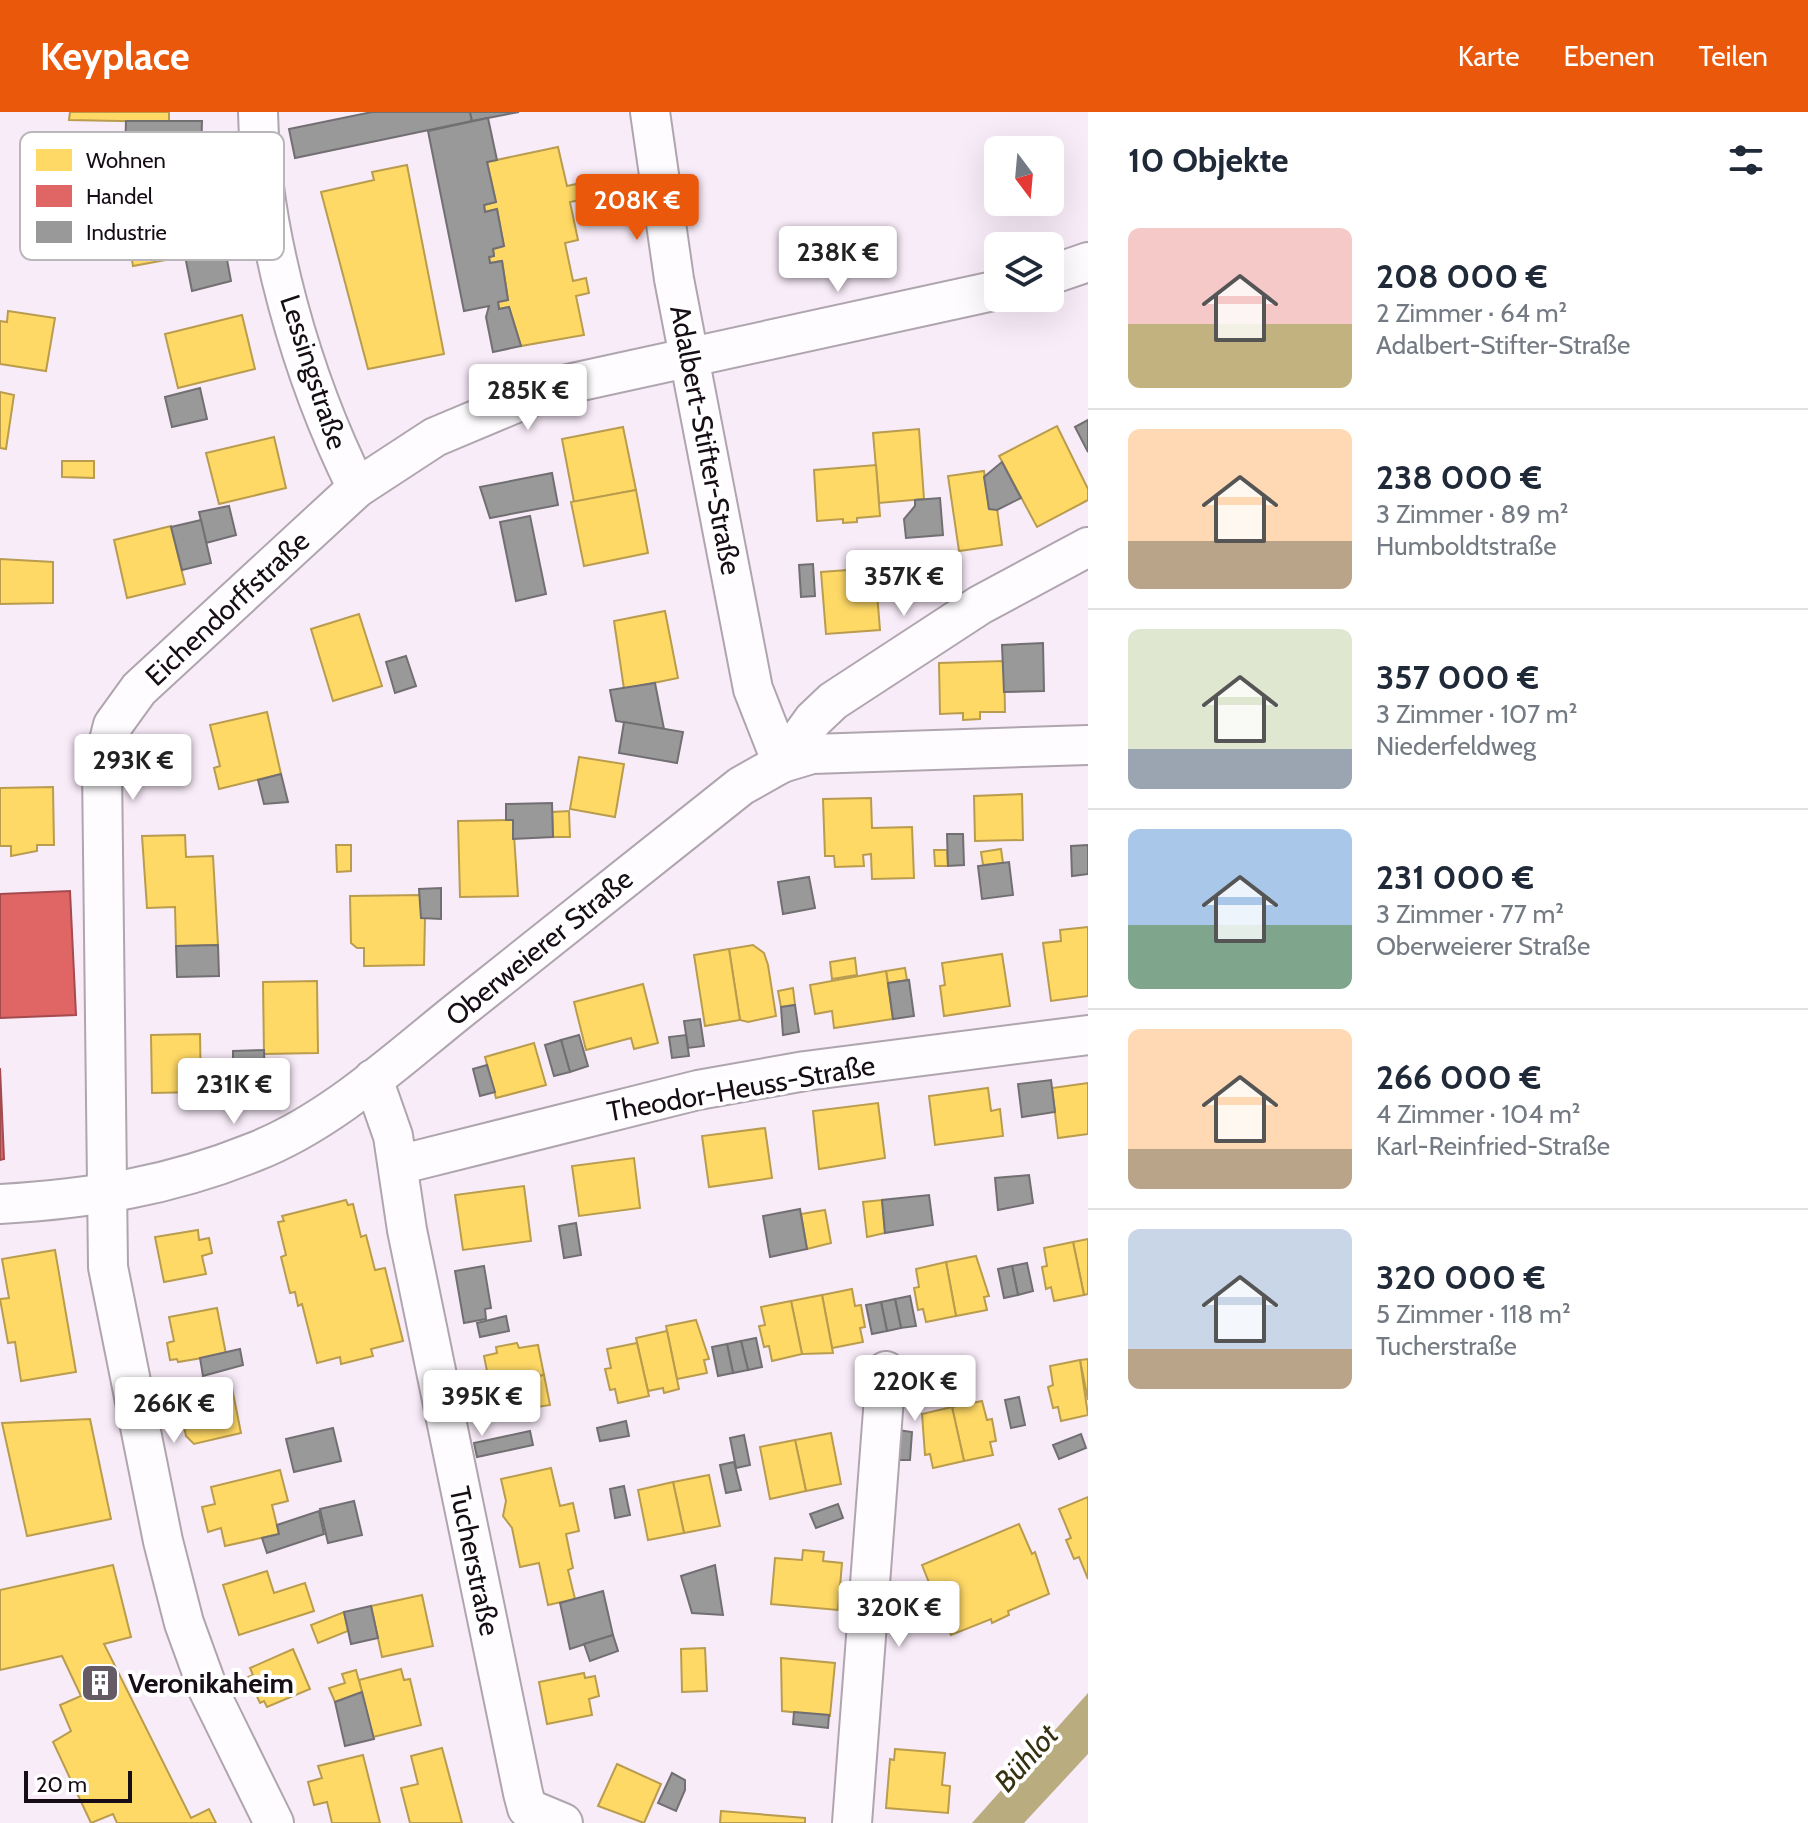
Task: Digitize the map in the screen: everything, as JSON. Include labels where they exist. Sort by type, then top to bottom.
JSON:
[{"type":"street","name":"Lessingstraße","points":[[258,112],[260,132]]},
{"type":"street","name":"Adalbert-Stifter-Straße","points":[[650,112],[674,279],[753,689],[782,763]]},
{"type":"street","name":"Lessingstraße","points":[[278,260],[335,444],[357,488]]},
{"type":"street","points":[[1064,270],[1088,262]]},
{"type":"street","name":"Eichendorffstraße","points":[[274,1823],[208,1689],[181,1610],[124,1362],[108,1267],[102,768],[113,725],[139,689],[357,488],[435,437],[554,387],[691,360],[984,293]]},
{"type":"street","points":[[782,763],[813,720],[833,701],[980,605],[1088,547]]},
{"type":"street","name":"Oberweierer Straße","points":[[0,1204],[106,1196],[256,1152],[294,1132],[373,1079],[745,783],[782,763],[812,754],[1088,745]]},
{"type":"street","name":"Theodor-Heuss-Straße","points":[[398,1165],[698,1090],[805,1071],[1088,1035]]},
{"type":"street","name":"Tucherstraße","points":[[373,1079],[393,1136],[407,1230],[519,1816],[563,1823]]},
{"type":"street","points":[[852,1823],[886,1371]]},
{"type":"shaded area","points":[[1088,1693],[1088,1754],[1024,1823],[972,1823]]},
{"type":"building: Wohnen","points":[[70,112],[169,112],[169,122],[69,120]]},
{"type":"building: Wohnen","points":[[558,147],[567,186],[581,183],[585,199],[570,202],[578,240],[565,243],[573,281],[586,278],[589,293],[576,296],[584,335],[521,346],[509,307],[499,309],[498,302],[508,300],[502,261],[490,263],[489,257],[494,256],[493,249],[504,246],[497,209],[485,212],[484,205],[496,202],[487,162]]},
{"type":"building: Wohnen","points":[[407,165],[444,354],[368,369],[321,192],[374,180],[372,172]]},
{"type":"building: Wohnen","points":[[132,260],[165,260],[133,266]]},
{"type":"building: Wohnen","points":[[8,311],[55,318],[46,371],[0,364],[0,321],[7,322]]},
{"type":"building: Wohnen","points":[[242,315],[255,369],[178,388],[165,334]]},
{"type":"building: Wohnen","points":[[0,392],[14,395],[6,449],[0,448]]},
{"type":"building: Wohnen","points":[[1057,426],[1088,489],[1088,500],[1037,527],[999,456]]},
{"type":"building: Wohnen","points":[[623,427],[636,490],[574,502],[562,439]]},
{"type":"building: Wohnen","points":[[919,429],[924,499],[879,503],[873,433]]},
{"type":"building: Wohnen","points":[[274,437],[286,488],[219,504],[206,453]]},
{"type":"building: Wohnen","points":[[62,461],[94,461],[94,478],[62,477]]},
{"type":"building: Wohnen","points":[[876,465],[880,516],[857,518],[857,522],[843,523],[843,519],[817,521],[814,470]]},
{"type":"building: Wohnen","points":[[984,471],[989,509],[997,508],[1002,545],[959,551],[948,476]]},
{"type":"building: Wohnen","points":[[636,490],[648,553],[584,566],[571,502]]},
{"type":"building: Wohnen","points":[[171,526],[185,584],[127,598],[114,540]]},
{"type":"building: Wohnen","points":[[0,559],[53,562],[53,603],[0,604]]},
{"type":"building: Wohnen","points":[[875,568],[880,630],[826,634],[821,572]]},
{"type":"building: Wohnen","points":[[665,611],[678,678],[624,689],[614,621]]},
{"type":"building: Wohnen","points":[[359,614],[382,686],[333,701],[311,629]]},
{"type":"building: Wohnen","points":[[1004,661],[1005,712],[980,712],[980,719],[963,720],[963,713],[940,714],[939,663]]},
{"type":"building: Wohnen","points":[[267,712],[281,774],[219,789],[214,768],[220,766],[210,725]]},
{"type":"building: Wohnen","points":[[579,757],[624,764],[615,817],[570,809]]},
{"type":"building: Wohnen","points":[[53,787],[54,845],[37,845],[37,851],[11,856],[11,846],[0,846],[0,788]]},
{"type":"building: Wohnen","points":[[1022,794],[1023,840],[975,841],[974,796]]},
{"type":"building: Wohnen","points":[[871,798],[872,828],[912,827],[914,878],[872,879],[871,854],[863,855],[864,866],[835,867],[834,856],[825,856],[823,799]]},
{"type":"building: Wohnen","points":[[569,811],[570,837],[553,837],[552,812]]},
{"type":"building: Wohnen","points":[[513,820],[518,896],[460,897],[458,821]]},
{"type":"building: Wohnen","points":[[185,835],[186,857],[213,856],[218,945],[176,946],[175,907],[147,908],[142,836]]},
{"type":"building: Wohnen","points":[[336,845],[351,845],[351,871],[337,872]]},
{"type":"building: Wohnen","points":[[1001,849],[1003,863],[983,865],[981,852]]},
{"type":"building: Wohnen","points":[[934,850],[947,850],[948,866],[935,866]]},
{"type":"building: Wohnen","points":[[421,895],[421,918],[425,918],[424,965],[364,966],[364,948],[357,948],[351,943],[350,896]]},
{"type":"building: Wohnen","points":[[1088,927],[1088,996],[1051,1001],[1043,943],[1061,941],[1060,930]]},
{"type":"building: Wohnen","points":[[753,945],[764,953],[768,965],[776,1016],[748,1022],[740,1020],[729,949]]},
{"type":"building: Wohnen","points":[[729,949],[740,1020],[705,1026],[694,955]]},
{"type":"building: Wohnen","points":[[1002,954],[1010,1006],[944,1016],[940,986],[945,985],[942,963]]},
{"type":"building: Wohnen","points":[[855,958],[857,975],[832,979],[830,962]]},
{"type":"building: Wohnen","points":[[905,968],[907,980],[888,983],[886,971]]},
{"type":"building: Wohnen","points":[[886,971],[893,1019],[834,1028],[832,1011],[815,1014],[810,985]]},
{"type":"building: Wohnen","points":[[317,981],[318,1053],[264,1054],[263,982]]},
{"type":"building: Wohnen","points":[[643,984],[658,1043],[634,1049],[631,1038],[586,1050],[574,1002]]},
{"type":"building: Wohnen","points":[[793,988],[795,1005],[781,1007],[778,991]]},
{"type":"building: Wohnen","points":[[200,1034],[201,1092],[152,1093],[151,1035]]},
{"type":"building: Wohnen","points":[[534,1043],[546,1085],[496,1098],[485,1057]]},
{"type":"building: Wohnen","points":[[1088,1083],[1088,1134],[1058,1138],[1052,1088]]},
{"type":"building: Wohnen","points":[[988,1088],[991,1111],[1000,1109],[1003,1136],[935,1145],[929,1096]]},
{"type":"building: Wohnen","points":[[878,1103],[885,1158],[819,1169],[813,1111]]},
{"type":"building: Wohnen","points":[[765,1128],[772,1178],[709,1187],[702,1136]]},
{"type":"building: Wohnen","points":[[634,1158],[640,1208],[579,1216],[572,1166]]},
{"type":"building: Wohnen","points":[[524,1186],[531,1241],[463,1250],[455,1195]]},
{"type":"building: Wohnen","points":[[346,1200],[348,1205],[353,1204],[361,1237],[366,1235],[375,1270],[385,1268],[403,1341],[371,1349],[373,1356],[341,1364],[340,1357],[317,1363],[302,1304],[298,1306],[295,1292],[290,1293],[281,1257],[286,1255],[278,1222],[284,1221],[282,1216]]},
{"type":"building: Wohnen","points":[[882,1200],[885,1233],[867,1237],[863,1202]]},
{"type":"building: Wohnen","points":[[825,1210],[831,1243],[807,1249],[801,1214]]},
{"type":"building: Wohnen","points":[[198,1230],[199,1240],[209,1238],[212,1253],[202,1256],[206,1274],[164,1282],[155,1237]]},
{"type":"building: Wohnen","points":[[1088,1239],[1088,1294],[1084,1295],[1073,1242]]},
{"type":"building: Wohnen","points":[[1073,1242],[1084,1295],[1054,1301],[1051,1287],[1046,1289],[1042,1267],[1047,1266],[1044,1248]]},
{"type":"building: Wohnen","points":[[55,1250],[76,1372],[21,1381],[15,1342],[8,1343],[0,1299],[9,1298],[2,1259]]},
{"type":"building: Wohnen","points":[[976,1256],[989,1296],[984,1297],[987,1310],[956,1316],[946,1262]]},
{"type":"building: Wohnen","points":[[946,1262],[956,1316],[926,1322],[923,1309],[918,1310],[914,1288],[919,1287],[916,1269]]},
{"type":"building: Wohnen","points":[[852,1289],[855,1306],[861,1305],[865,1327],[860,1328],[863,1342],[832,1348],[822,1295]]},
{"type":"building: Wohnen","points":[[822,1295],[833,1353],[802,1354],[791,1301]]},
{"type":"building: Wohnen","points":[[791,1301],[802,1354],[772,1361],[769,1346],[764,1347],[759,1326],[765,1325],[761,1307]]},
{"type":"building: Wohnen","points":[[217,1308],[226,1354],[178,1362],[177,1359],[170,1360],[167,1343],[174,1341],[169,1317]]},
{"type":"building: Wohnen","points":[[696,1320],[709,1359],[704,1360],[707,1373],[677,1379],[666,1326]]},
{"type":"building: Wohnen","points":[[667,1331],[679,1389],[664,1393],[663,1388],[648,1391],[636,1338]]},
{"type":"building: Wohnen","points":[[517,1343],[519,1348],[538,1345],[544,1375],[490,1386],[484,1356],[497,1353],[496,1347]]},
{"type":"building: Wohnen","points":[[637,1343],[649,1396],[618,1403],[615,1389],[610,1390],[605,1369],[611,1368],[607,1349]]},
{"type":"building: Wohnen","points":[[1088,1359],[1088,1400],[1080,1360]]},
{"type":"building: Wohnen","points":[[1080,1360],[1088,1415],[1061,1421],[1058,1407],[1053,1408],[1048,1387],[1053,1385],[1050,1366]]},
{"type":"building: Wohnen","points":[[544,1375],[550,1405],[531,1408],[533,1414],[511,1419],[510,1414],[497,1417],[490,1386]]},
{"type":"building: Wohnen","points":[[232,1388],[241,1433],[194,1444],[186,1436],[184,1427],[189,1419],[185,1399]]},
{"type":"building: Wohnen","points":[[982,1401],[987,1420],[992,1419],[996,1441],[990,1442],[993,1455],[964,1461],[952,1407]]},
{"type":"building: Wohnen","points":[[952,1407],[964,1461],[933,1468],[930,1454],[925,1455],[922,1414]]},
{"type":"building: Wohnen","points":[[90,1419],[111,1519],[27,1536],[2,1423]]},
{"type":"building: Wohnen","points":[[831,1433],[841,1484],[806,1491],[795,1440]]},
{"type":"building: Wohnen","points":[[795,1440],[806,1491],[770,1499],[760,1447]]},
{"type":"building: Wohnen","points":[[551,1468],[560,1506],[573,1503],[579,1531],[566,1534],[573,1568],[568,1570],[575,1599],[548,1605],[539,1563],[520,1567],[512,1528],[503,1516],[506,1501],[501,1479]]},
{"type":"building: Wohnen","points":[[280,1470],[288,1501],[272,1505],[279,1534],[225,1546],[221,1528],[208,1532],[202,1507],[215,1504],[211,1487]]},
{"type":"building: Wohnen","points":[[709,1475],[720,1526],[684,1533],[673,1482]]},
{"type":"building: Wohnen","points":[[673,1482],[684,1533],[648,1540],[638,1490]]},
{"type":"building: Wohnen","points":[[1088,1497],[1088,1579],[1079,1557],[1074,1559],[1066,1540],[1071,1538],[1059,1509]]},
{"type":"building: Wohnen","points":[[1019,1524],[1032,1554],[1035,1552],[1049,1594],[1008,1611],[1009,1615],[992,1623],[991,1619],[951,1635],[942,1614],[937,1616],[929,1597],[934,1595],[922,1565]]},
{"type":"building: Wohnen","points":[[803,1550],[824,1552],[823,1561],[842,1563],[838,1610],[771,1604],[775,1558],[802,1560]]},
{"type":"building: Wohnen","name":"Veronikaheim","points":[[113,1565],[131,1637],[104,1644],[191,1818],[209,1809],[216,1823],[117,1823],[113,1814],[91,1823],[53,1742],[71,1731],[60,1705],[81,1696],[62,1656],[0,1670],[0,1590]]},
{"type":"building: Wohnen","points":[[267,1571],[274,1593],[305,1583],[314,1611],[239,1635],[223,1585]]},
{"type":"building: Wohnen","points":[[422,1595],[433,1646],[382,1657],[371,1606]]},
{"type":"building: Wohnen","points":[[344,1612],[348,1631],[318,1643],[311,1625]]},
{"type":"building: Wohnen","points":[[705,1648],[707,1691],[682,1692],[681,1649]]},
{"type":"building: Wohnen","points":[[293,1649],[310,1689],[267,1707],[264,1701],[260,1703],[248,1677],[253,1675],[250,1668]]},
{"type":"building: Wohnen","points":[[781,1658],[835,1663],[830,1716],[782,1711]]},
{"type":"building: Wohnen","points":[[401,1669],[404,1680],[410,1679],[421,1725],[373,1737],[359,1680]]},
{"type":"building: Wohnen","points":[[356,1670],[362,1692],[335,1702],[329,1688],[345,1683],[342,1674]]},
{"type":"building: Wohnen","points":[[584,1673],[585,1678],[595,1676],[599,1696],[589,1699],[592,1715],[547,1724],[539,1682]]},
{"type":"building: Wohnen","points":[[442,1748],[462,1823],[410,1823],[401,1788],[418,1784],[411,1756]]},
{"type":"building: Wohnen","points":[[895,1749],[945,1753],[942,1785],[950,1786],[948,1813],[886,1808],[890,1759],[894,1760]]},
{"type":"building: Wohnen","points":[[363,1755],[380,1823],[332,1823],[327,1802],[314,1805],[308,1782],[322,1778],[318,1766]]},
{"type":"building: Wohnen","points":[[617,1764],[661,1784],[644,1823],[598,1806]]},
{"type":"building: Wohnen","points":[[721,1811],[805,1818],[805,1823],[720,1823]]},
{"type":"building: Handel","points":[[70,891],[76,1015],[0,1018],[0,894]]},
{"type":"building: Handel","points":[[0,1068],[4,1159],[0,1160]]},
{"type":"building: Industrie","points":[[372,112],[470,112],[472,121],[295,158],[289,129]]},
{"type":"building: Industrie","points":[[470,112],[519,112],[472,121]]},
{"type":"building: Industrie","points":[[488,118],[497,160],[487,162],[496,202],[484,205],[485,212],[497,209],[504,246],[493,249],[494,256],[489,257],[490,263],[502,261],[508,300],[498,302],[499,309],[509,307],[521,346],[493,352],[486,317],[489,306],[464,311],[428,131]]},
{"type":"building: Industrie","points":[[126,121],[202,121],[202,132],[126,132]]},
{"type":"building: Industrie","points":[[186,260],[227,260],[231,281],[192,291]]},
{"type":"building: Industrie","points":[[200,388],[207,419],[172,427],[165,397]]},
{"type":"building: Industrie","points":[[1088,420],[1088,452],[1075,427]]},
{"type":"building: Industrie","points":[[1002,462],[1021,498],[997,510],[989,509],[984,477]]},
{"type":"building: Industrie","points":[[552,473],[558,505],[490,518],[480,487]]},
{"type":"building: Industrie","points":[[940,498],[943,535],[906,538],[904,519],[915,506],[915,500]]},
{"type":"building: Industrie","points":[[229,506],[236,535],[206,543],[199,512]]},
{"type":"building: Industrie","points":[[530,516],[546,594],[516,601],[500,522]]},
{"type":"building: Industrie","points":[[201,520],[211,563],[182,570],[171,527]]},
{"type":"building: Industrie","points":[[813,564],[815,596],[801,597],[799,565]]},
{"type":"building: Industrie","points":[[1043,643],[1044,691],[1004,692],[1002,645]]},
{"type":"building: Industrie","points":[[406,656],[416,686],[395,693],[386,662]]},
{"type":"building: Industrie","points":[[655,683],[664,729],[616,721],[610,690]]},
{"type":"building: Industrie","points":[[624,722],[683,732],[677,763],[619,753]]},
{"type":"building: Industrie","points":[[281,774],[288,802],[264,804],[258,780]]},
{"type":"building: Industrie","points":[[552,803],[553,837],[513,839],[513,820],[506,820],[506,804]]},
{"type":"building: Industrie","points":[[947,834],[963,834],[964,865],[948,866]]},
{"type":"building: Industrie","points":[[1088,845],[1088,874],[1072,876],[1071,846]]},
{"type":"building: Industrie","points":[[1009,862],[1013,895],[982,899],[978,866]]},
{"type":"building: Industrie","points":[[809,877],[815,908],[783,914],[778,882]]},
{"type":"building: Industrie","points":[[441,888],[441,919],[421,918],[419,889]]},
{"type":"building: Industrie","points":[[218,945],[219,976],[177,977],[176,946]]},
{"type":"building: Industrie","points":[[909,980],[914,1016],[893,1019],[888,983]]},
{"type":"building: Industrie","points":[[795,1005],[799,1032],[783,1035],[781,1007]]},
{"type":"building: Industrie","points":[[700,1019],[704,1046],[688,1048],[684,1021]]},
{"type":"building: Industrie","points":[[579,1035],[588,1066],[570,1072],[561,1040]]},
{"type":"building: Industrie","points":[[686,1035],[689,1056],[672,1058],[669,1037]]},
{"type":"building: Industrie","points":[[561,1040],[570,1072],[554,1076],[545,1045]]},
{"type":"building: Industrie","points":[[264,1050],[265,1082],[233,1083],[233,1051]]},
{"type":"building: Industrie","points":[[487,1065],[495,1092],[480,1096],[473,1069]]},
{"type":"building: Industrie","points":[[201,1068],[233,1068],[233,1102],[185,1103],[184,1093],[201,1092]]},
{"type":"building: Industrie","points":[[1051,1080],[1055,1112],[1022,1117],[1018,1084]]},
{"type":"building: Industrie","points":[[1029,1175],[1033,1203],[998,1210],[995,1178]]},
{"type":"building: Industrie","points":[[929,1195],[933,1225],[885,1233],[882,1200]]},
{"type":"building: Industrie","points":[[800,1209],[807,1249],[770,1257],[763,1216]]},
{"type":"building: Industrie","points":[[576,1223],[581,1255],[564,1258],[559,1226]]},
{"type":"building: Industrie","points":[[1027,1263],[1033,1291],[1018,1295],[1012,1266]]},
{"type":"building: Industrie","points":[[484,1266],[491,1308],[485,1309],[486,1319],[464,1323],[455,1271]]},
{"type":"building: Industrie","points":[[1012,1266],[1018,1295],[1004,1298],[998,1269]]},
{"type":"building: Industrie","points":[[910,1296],[916,1326],[901,1328],[895,1299]]},
{"type":"building: Industrie","points":[[895,1299],[901,1328],[887,1331],[881,1302]]},
{"type":"building: Industrie","points":[[881,1302],[887,1331],[872,1334],[866,1305]]},
{"type":"building: Industrie","points":[[506,1316],[509,1331],[480,1337],[477,1323]]},
{"type":"building: Industrie","points":[[756,1338],[762,1367],[748,1370],[741,1341]]},
{"type":"building: Industrie","points":[[741,1341],[748,1370],[733,1373],[727,1344]]},
{"type":"building: Industrie","points":[[727,1344],[733,1373],[718,1376],[712,1347]]},
{"type":"building: Industrie","points":[[240,1349],[243,1365],[203,1376],[200,1358]]},
{"type":"building: Industrie","points":[[1019,1397],[1025,1425],[1011,1428],[1005,1400]]},
{"type":"building: Industrie","points":[[626,1421],[629,1436],[600,1441],[597,1428]]},
{"type":"building: Industrie","points":[[333,1428],[341,1461],[294,1472],[286,1439]]},
{"type":"building: Industrie","points":[[898,1430],[912,1432],[910,1460],[895,1460]]},
{"type":"building: Industrie","points":[[530,1431],[533,1445],[477,1457],[474,1443]]},
{"type":"building: Industrie","points":[[1081,1434],[1086,1448],[1059,1459],[1053,1445]]},
{"type":"building: Industrie","points":[[744,1435],[750,1465],[736,1468],[730,1438]]},
{"type":"building: Industrie","points":[[734,1462],[741,1490],[726,1493],[720,1465]]},
{"type":"building: Industrie","points":[[624,1486],[630,1515],[615,1518],[610,1489]]},
{"type":"building: Industrie","points":[[354,1501],[362,1535],[328,1543],[320,1509]]},
{"type":"building: Industrie","points":[[838,1504],[843,1518],[816,1528],[810,1514]]},
{"type":"building: Industrie","points":[[319,1511],[324,1534],[267,1553],[262,1538],[279,1534],[277,1525]]},
{"type":"building: Industrie","points":[[715,1565],[723,1615],[692,1613],[681,1576]]},
{"type":"building: Industrie","points":[[603,1591],[613,1635],[570,1649],[560,1603]]},
{"type":"building: Industrie","points":[[371,1606],[378,1638],[351,1644],[344,1612]]},
{"type":"building: Industrie","points":[[613,1635],[618,1651],[590,1661],[584,1644]]},
{"type":"building: Industrie","points":[[362,1692],[374,1739],[345,1746],[335,1702]]},
{"type":"building: Industrie","points":[[794,1712],[829,1715],[828,1728],[793,1724]]},
{"type":"building: Industrie","points":[[672,1773],[685,1780],[685,1790],[676,1811],[658,1803]]},
{"type":"place","name":"Veronikaheim","points":[[100,1683]]},
{"type":"water label","name":"Bühlot","points":[[1026,1758]]}]
